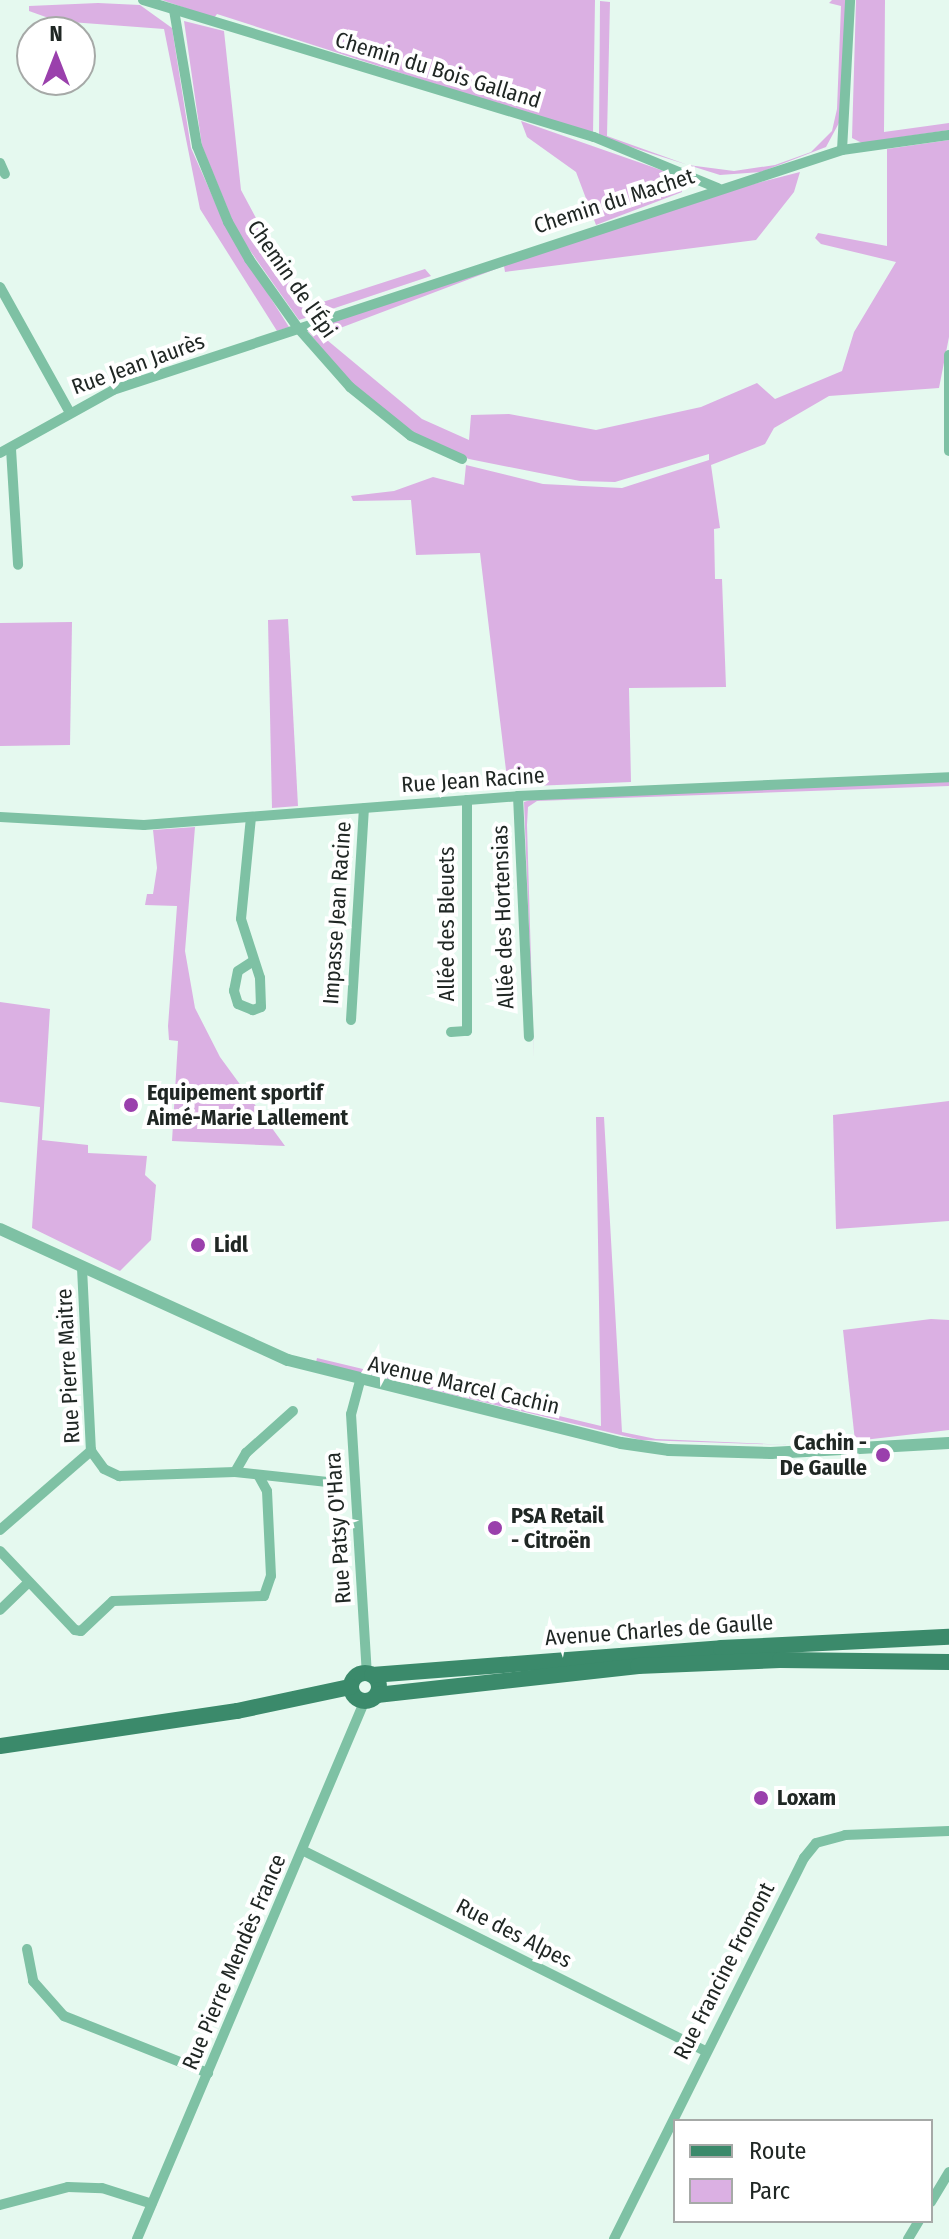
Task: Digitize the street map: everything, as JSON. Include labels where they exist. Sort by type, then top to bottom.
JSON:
[{"type":"main road","name":"Avenue Charles de Gaulle","points":[[370,1674],[690,1650],[949,1637]]},
{"type":"main road","name":"Avenue Charles de Gaulle","points":[[371,1698],[638,1666],[882,1660],[949,1662]]},
{"type":"main road","points":[[0,1746],[237,1711],[350,1687],[358,1675],[370,1674],[378,1680],[371,1698],[352,1695],[350,1687]]},
{"type":"street","name":"Chemin du Bois Galland","points":[[143,0],[594,137],[719,188]]},
{"type":"street","points":[[842,150],[850,0]]},
{"type":"street","name":"Chemin de l'Épi","points":[[174,10],[197,146],[228,222],[298,328],[350,387],[391,422],[462,459]]},
{"type":"street","name":"Chemin du Machet","points":[[298,328],[842,150],[949,135]]},
{"type":"street","points":[[0,287],[69,411]]},
{"type":"street","name":"Rue Jean Jaurès","points":[[5,451],[69,411],[113,390],[298,328]]},
{"type":"street","points":[[949,355],[945,379],[949,451]]},
{"type":"street","points":[[5,451],[18,565]]},
{"type":"street","name":"Rue Jean Racine","points":[[0,817],[144,825],[518,796],[949,777]]},
{"type":"street","name":"Allée des Hortensias","points":[[518,796],[529,1037]]},
{"type":"street","name":"Allée des Bleuets","points":[[451,1032],[467,1031],[467,800]]},
{"type":"street","name":"Impasse Jean Racine","points":[[351,1020],[364,808]]},
{"type":"street","points":[[251,817],[241,919],[252,962]]},
{"type":"street","name":"Avenue Marcel Cachin","points":[[0,1229],[257,1349],[360,1381],[669,1450],[771,1453],[949,1443]]},
{"type":"street","name":"Rue Pierre Maitre","points":[[82,1268],[91,1451],[104,1469],[119,1476],[235,1472],[327,1482]]},
{"type":"street","name":"Rue Patsy O'Hara","points":[[360,1381],[351,1414],[370,1674]]},
{"type":"street","points":[[235,1472],[246,1453],[293,1411]]},
{"type":"street","points":[[0,1530],[91,1451]]},
{"type":"street","points":[[0,1551],[75,1630],[81,1631],[113,1601],[264,1596],[271,1576],[267,1491],[258,1475]]},
{"type":"street","points":[[0,1610],[29,1582]]},
{"type":"street","name":"Avenue Charles de Gaulle","points":[[882,1660],[949,1654]]},
{"type":"street","name":"Rue Pierre Mendès France","points":[[137,2239],[371,1698]]},
{"type":"street","name":"Rue Francine Fromont","points":[[614,2239],[804,1858],[816,1843],[845,1835],[949,1831]]},
{"type":"street","name":"Rue des Alpes","points":[[304,1851],[706,2051]]},
{"type":"street","points":[[27,1949],[33,1981],[64,2016],[208,2073]]},
{"type":"street","points":[[933,2199],[949,2172]]},
{"type":"street","points":[[0,2205],[68,2187],[102,2188],[152,2204]]},
{"type":"green space","points":[[162,0],[595,0],[593,135],[217,14],[214,18]]},
{"type":"green space","points":[[832,0],[846,0],[840,121],[826,147],[761,172],[720,175],[688,165],[734,171],[775,165],[811,152],[832,131],[837,109],[841,6],[829,3]]},
{"type":"green space","points":[[856,0],[885,0],[884,132],[949,123],[949,130],[862,143],[852,138]]},
{"type":"green space","points":[[600,1],[610,2],[607,136],[687,165],[599,137]]},
{"type":"green space","points":[[140,5],[172,28],[191,148],[227,229],[289,327],[277,331],[200,209],[164,29],[96,24],[96,16],[43,16],[29,11],[29,6]]},
{"type":"green space","points":[[184,21],[224,31],[241,190],[304,308],[425,269],[431,276],[299,320],[237,232],[202,146]]},
{"type":"green space","points":[[521,121],[681,177],[682,192],[596,225],[576,172],[527,137]]},
{"type":"green space","points":[[949,140],[949,337],[939,388],[829,396],[774,428],[765,444],[711,465],[720,528],[714,529],[715,579],[722,579],[726,687],[629,688],[631,782],[508,787],[480,553],[416,555],[411,500],[353,501],[351,496],[394,491],[433,477],[464,485],[466,465],[543,484],[622,488],[709,460],[709,454],[615,482],[580,481],[469,459],[427,442],[351,385],[307,330],[738,188],[800,172],[794,192],[756,240],[505,272],[504,266],[327,333],[327,340],[422,419],[469,440],[471,415],[509,414],[596,430],[701,407],[757,383],[775,399],[842,371],[854,332],[896,262],[821,244],[815,238],[818,233],[887,246],[887,149]]},
{"type":"green space","points":[[288,619],[298,806],[272,808],[268,620]]},
{"type":"green space","points":[[72,622],[70,745],[0,746],[0,623]]},
{"type":"green space","points":[[949,780],[949,786],[537,801],[528,807],[534,1060],[524,802],[533,799]]},
{"type":"green space","points":[[195,827],[185,951],[195,1008],[220,1057],[285,1146],[172,1141],[178,1041],[169,1040],[168,1026],[177,906],[145,905],[147,894],[153,894],[157,868],[153,830]]},
{"type":"green space","points":[[0,1002],[50,1009],[42,1140],[88,1145],[88,1153],[147,1156],[145,1175],[156,1185],[151,1240],[120,1271],[32,1228],[40,1107],[0,1102]]},
{"type":"green space","points":[[949,1101],[949,1221],[836,1229],[833,1115]]},
{"type":"green space","points":[[596,1117],[604,1117],[622,1432],[656,1439],[789,1445],[641,1440],[316,1362],[317,1358],[601,1426]]},
{"type":"green space","points":[[931,1319],[949,1320],[949,1430],[855,1441],[843,1330]]},
{"type":"place","name":"Equipement sportif Aimé-Marie Lallement","points":[[131,1105]]},
{"type":"place","name":"Lidl","points":[[198,1245]]},
{"type":"place","name":"Cachin - De Gaulle","points":[[883,1455]]},
{"type":"place","name":"PSA Retail - Citroën","points":[[495,1528]]},
{"type":"place","name":"Loxam","points":[[761,1798]]}]
